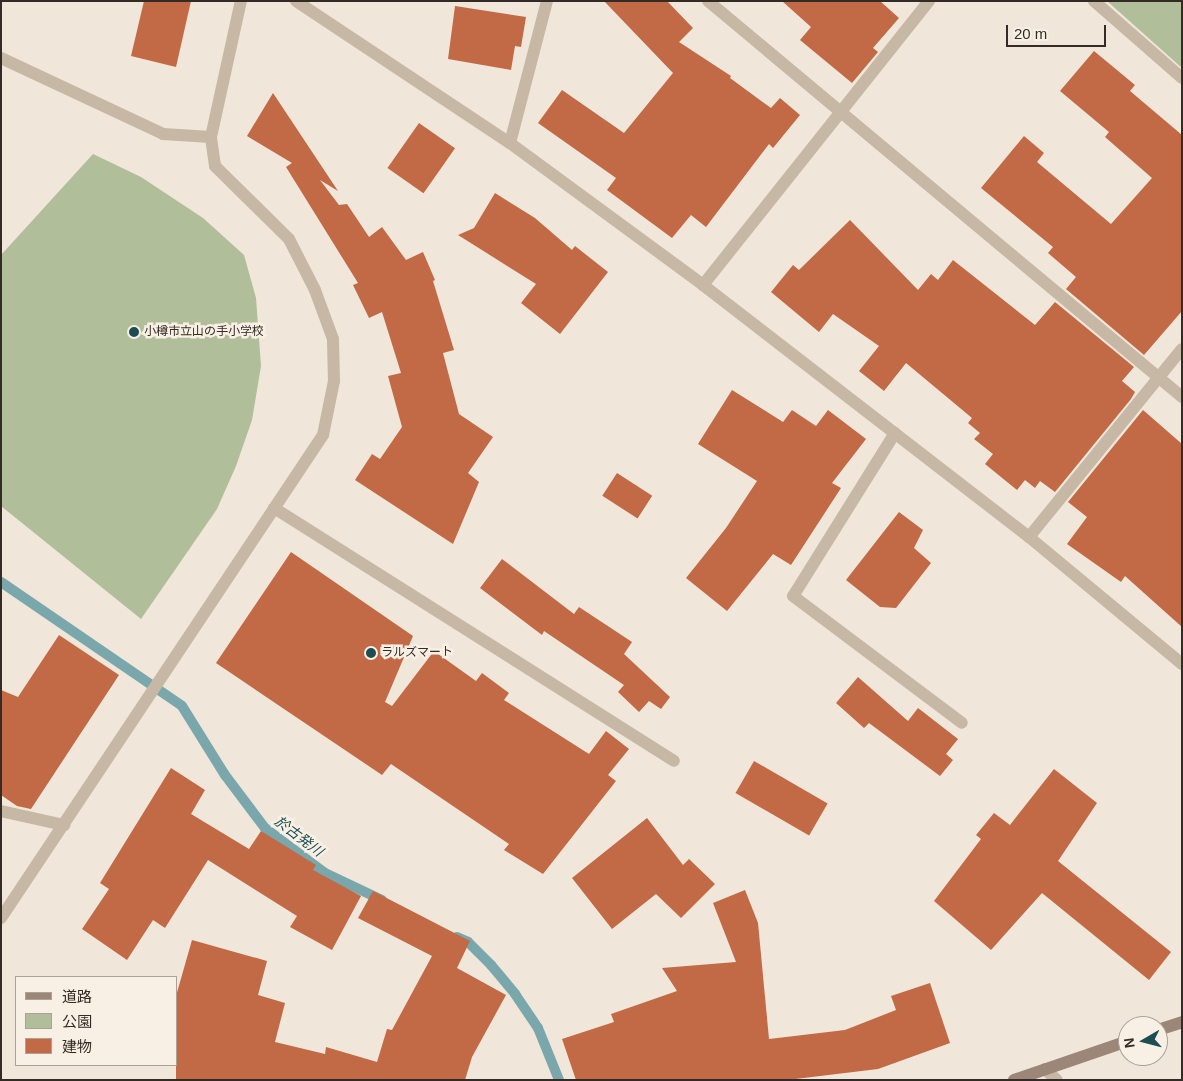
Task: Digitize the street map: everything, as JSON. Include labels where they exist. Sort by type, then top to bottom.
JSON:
[{"type":"main road","points":[[1168,1027],[1182,1022]]},
{"type":"main road","points":[[1014,1080],[1118,1044]]},
{"type":"street","points":[[1,918],[323,435],[334,381],[333,339],[315,290],[290,239],[214,166],[212,137],[241,1]]},
{"type":"street","points":[[296,1],[510,143],[703,285],[1028,537],[1182,664]]},
{"type":"street","points":[[510,143],[548,1]]},
{"type":"street","points":[[708,1],[1182,397]]},
{"type":"street","points":[[703,285],[929,1]]},
{"type":"street","points":[[1094,1],[1182,78]]},
{"type":"street","points":[[1,58],[163,134],[212,137]]},
{"type":"street","points":[[1028,537],[1182,348]]},
{"type":"street","points":[[895,433],[793,596],[962,723]]},
{"type":"street","points":[[274,508],[674,761]]},
{"type":"street","points":[[1,811],[64,826]]},
{"type":"street","points":[[1045,1069],[1057,1080]]},
{"type":"green space","points":[[1107,1],[1182,1],[1182,68]]},
{"type":"green space","name":"小樽市立山の手小学校","points":[[93,154],[141,177],[203,218],[244,255],[256,298],[261,366],[252,420],[236,466],[217,509],[141,619],[1,506],[1,255]]},
{"type":"building","points":[[144,1],[191,1],[176,67],[131,56]]},
{"type":"building","points":[[604,1],[667,1],[693,28],[679,42],[731,76],[730,78],[771,108],[780,98],[800,115],[773,148],[769,144],[706,227],[691,215],[672,238],[607,190],[616,178],[538,123],[562,90],[624,133],[673,73]]},
{"type":"building","points":[[782,1],[880,1],[899,18],[873,48],[878,52],[852,83],[800,40],[811,27]]},
{"type":"building","points":[[455,6],[526,17],[521,47],[515,46],[511,70],[448,59]]},
{"type":"building","points":[[1094,51],[1135,85],[1130,91],[1182,135],[1182,311],[1144,355],[1066,289],[1076,277],[1048,253],[1053,247],[981,188],[1024,136],[1044,153],[1037,162],[1111,224],[1152,178],[1105,137],[1109,132],[1060,91]]},
{"type":"building","points":[[273,93],[338,191],[320,180],[339,205],[347,204],[369,237],[382,227],[406,260],[423,252],[435,280],[433,281],[454,350],[443,353],[459,414],[493,437],[468,473],[479,482],[453,544],[355,480],[372,454],[380,459],[402,427],[388,376],[401,373],[382,312],[369,318],[353,285],[358,283],[286,167],[292,163],[247,136]]},
{"type":"building","points":[[419,123],[455,148],[423,193],[387,168]]},
{"type":"building","points":[[495,193],[535,218],[572,250],[575,246],[608,272],[560,334],[521,303],[536,284],[458,235],[474,228]]},
{"type":"building","points":[[850,220],[918,290],[931,274],[938,280],[953,260],[1035,325],[1055,302],[1134,367],[1122,381],[1135,392],[1131,399],[1055,492],[1040,481],[1035,488],[1025,480],[1017,490],[985,464],[993,454],[974,439],[980,433],[968,423],[972,418],[906,363],[884,391],[859,371],[879,346],[833,314],[819,332],[771,292],[793,265],[799,270]]},
{"type":"building","points":[[732,390],[783,422],[792,410],[816,426],[828,410],[866,439],[832,483],[841,488],[791,565],[773,554],[727,611],[686,578],[726,528],[757,481],[698,444]]},
{"type":"building","points":[[1143,410],[1182,444],[1182,627],[1125,576],[1121,582],[1067,544],[1087,517],[1068,502]]},
{"type":"building","points":[[617,473],[652,496],[638,519],[602,496]]},
{"type":"building","points":[[899,512],[923,530],[914,548],[931,563],[896,608],[880,607],[846,580]]},
{"type":"building","points":[[291,552],[413,636],[385,702],[392,706],[434,651],[476,681],[482,673],[509,693],[504,700],[589,754],[606,731],[629,749],[608,775],[616,781],[543,874],[504,850],[509,844],[391,764],[382,775],[216,663]]},
{"type":"building","points":[[502,559],[574,614],[579,607],[632,642],[624,654],[670,697],[661,709],[649,701],[639,712],[618,692],[624,685],[544,631],[542,635],[480,588]]},
{"type":"building","points":[[59,635],[119,675],[31,809],[17,806],[1,795],[1,690],[18,697]]},
{"type":"building","points":[[858,677],[908,721],[918,708],[958,739],[946,754],[953,760],[940,776],[869,723],[864,728],[836,703]]},
{"type":"building","points":[[754,761],[828,804],[809,836],[736,793]]},
{"type":"building","points":[[171,768],[205,790],[191,814],[249,849],[261,831],[316,865],[313,870],[361,896],[332,950],[290,927],[297,916],[208,860],[165,928],[153,920],[127,960],[82,929],[109,889],[100,883]]},
{"type":"building","points":[[1054,769],[1097,803],[1058,861],[1171,952],[1149,980],[1042,893],[991,950],[934,901],[981,839],[976,835],[994,813],[1010,825]]},
{"type":"building","points":[[647,818],[683,865],[689,859],[715,884],[681,918],[656,894],[612,929],[572,878]]},
{"type":"building","points":[[745,890],[758,923],[769,1039],[845,1030],[896,1010],[891,996],[930,983],[950,1043],[878,1069],[787,1080],[576,1080],[562,1039],[614,1022],[611,1014],[677,991],[662,968],[736,962],[713,903]]},
{"type":"building","points":[[373,891],[470,941],[457,968],[506,995],[472,1057],[465,1080],[176,1080],[176,1066],[178,1066],[178,989],[192,940],[267,961],[258,995],[285,1003],[275,1042],[325,1054],[326,1047],[377,1062],[387,1029],[392,1030],[432,956],[358,918]]},
{"type":"waterway","name":"於古発川","points":[[1,582],[182,706],[225,775],[265,828],[325,873],[382,900]]},
{"type":"waterway","name":"於古発川","points":[[457,937],[468,942],[491,965],[515,994],[538,1028],[559,1080]]},
{"type":"place","name":"小樽市立山の手小学校","points":[[134,332]]},
{"type":"place","name":"ラルズマート","points":[[371,653]]}]
